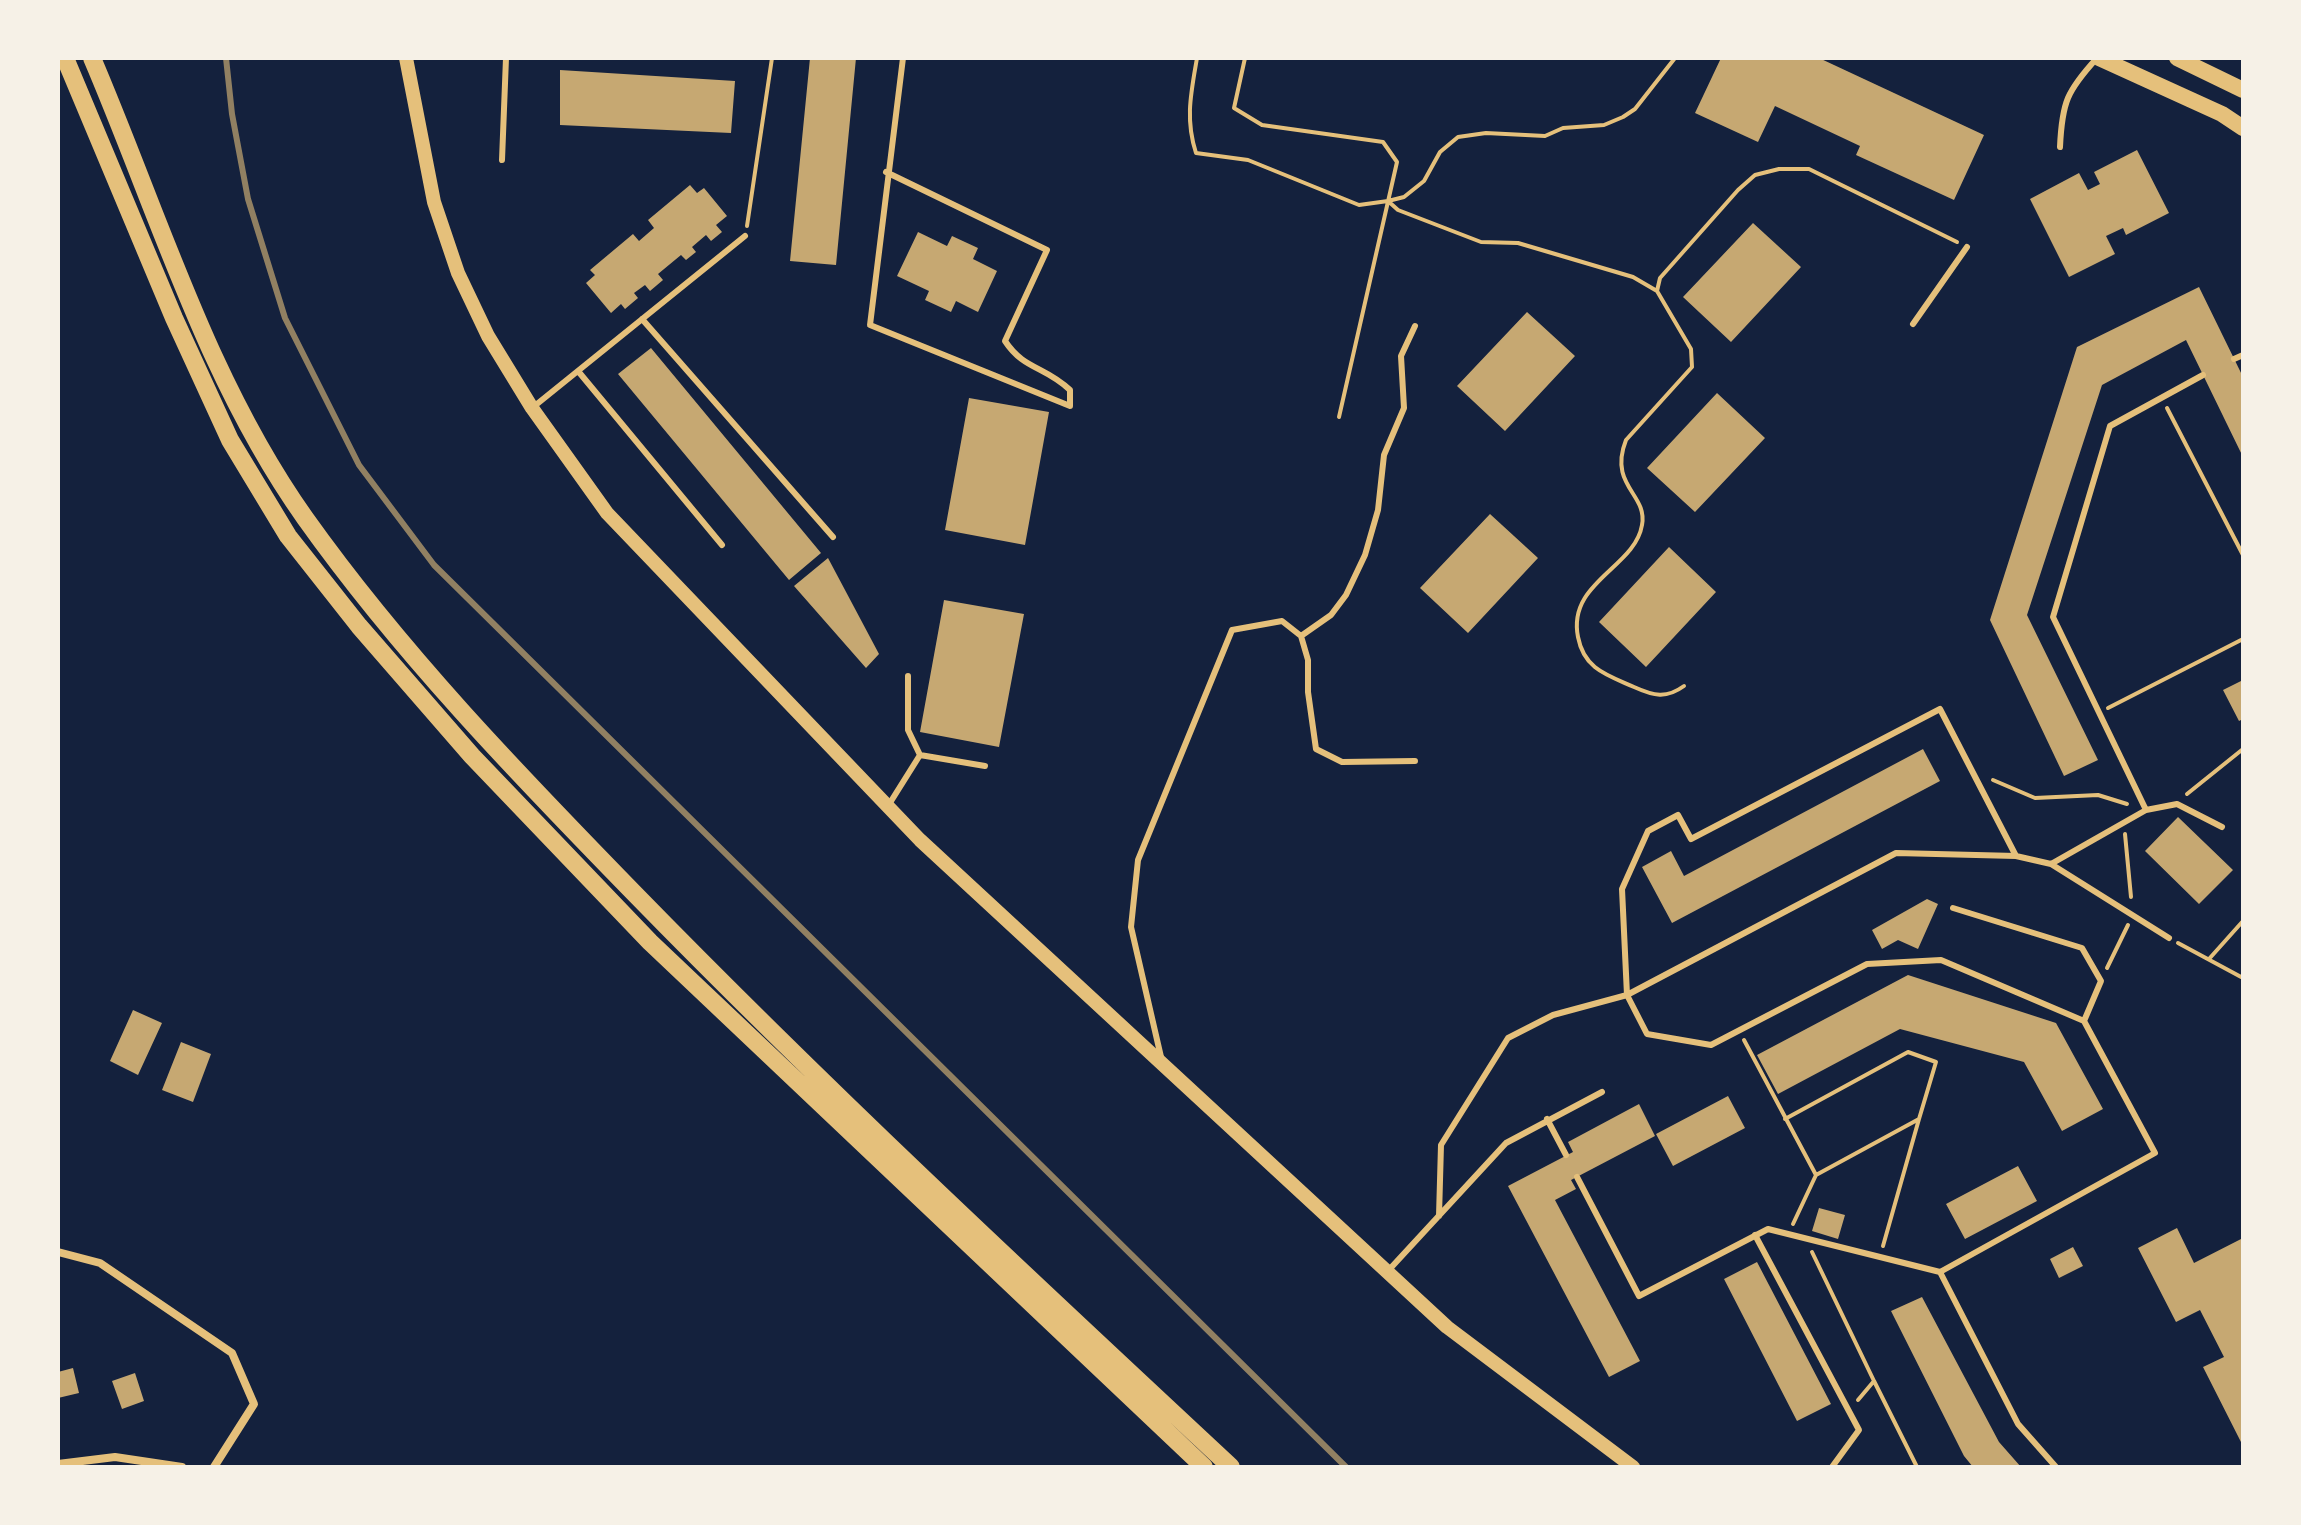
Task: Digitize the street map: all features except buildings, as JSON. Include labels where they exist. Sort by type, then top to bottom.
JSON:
[{"type":"main road","points":[[65,58],[174,318],[230,440],[288,536],[359,626],[472,756],[650,942],[1204,1467]]},
{"type":"main road","points":[[92,58],[217,362],[252,432],[304,516],[396,635],[505,760],[801,1063],[1231,1467]]},
{"type":"main road","points":[[2098,58],[2222,114],[2243,128]]},
{"type":"main road","points":[[2177,58],[2243,90]]},
{"type":"street","points":[[406,58],[434,202],[458,273],[488,336],[532,408],[607,513],[888,806],[1163,1065],[1447,1327],[1633,1467]]},
{"type":"street","points":[[58,1252],[100,1263],[232,1353],[254,1404],[214,1467]]},
{"type":"street","points":[[58,1464],[115,1457],[182,1467]]},
{"type":"lane","points":[[502,160],[506,58]]},
{"type":"lane","points":[[886,172],[1047,250],[1005,341],[1018,360],[1053,374],[1070,390],[1070,406],[870,325],[886,172],[903,58]]},
{"type":"lane","points":[[2060,147],[2061,122],[2069,89],[2098,58]]},
{"type":"lane","points":[[532,408],[745,236]]},
{"type":"lane","points":[[1913,324],[1967,247]]},
{"type":"lane","points":[[642,319],[833,537]]},
{"type":"lane","points":[[1301,636],[1331,615],[1346,595],[1365,555],[1378,510],[1384,455],[1404,408],[1401,356],[1415,326]]},
{"type":"lane","points":[[2234,359],[2243,355]]},
{"type":"lane","points":[[578,371],[722,545]]},
{"type":"lane","points":[[2146,810],[2053,617],[2110,426],[2203,375]]},
{"type":"lane","points":[[1163,1065],[1131,927],[1138,860],[1232,630],[1282,621],[1301,636],[1308,660],[1308,692],[1316,749],[1342,762],[1415,761]]},
{"type":"lane","points":[[908,676],[908,730],[920,755]]},
{"type":"lane","points":[[1577,1177],[1639,1296],[1768,1229],[1940,1272],[2155,1153],[2084,1021],[1941,960],[1867,964],[1711,1045],[1647,1034],[1627,995],[1622,889],[1648,831],[1678,815],[1691,839],[1940,709],[2016,856]]},
{"type":"lane","points":[[888,806],[920,755]]},
{"type":"lane","points":[[920,755],[985,766]]},
{"type":"lane","points":[[2051,864],[2146,810],[2177,804],[2222,827]]},
{"type":"lane","points":[[1439,1216],[1441,1145],[1508,1038],[1553,1015],[1627,995],[1896,853],[2016,856],[2051,864],[2169,938]]},
{"type":"lane","points":[[1953,908],[2082,948],[2101,981],[2084,1021]]},
{"type":"lane","points":[[1387,1272],[1506,1143],[1602,1092]]},
{"type":"lane","points":[[1547,1119],[1566,1155]]},
{"type":"lane","points":[[1755,1235],[1859,1430],[1832,1467]]},
{"type":"lane","points":[[1940,1272],[2018,1424],[2056,1467]]},
{"type":"path","points":[[745,236],[772,58]]},
{"type":"path","points":[[1197,58],[1188,99],[1190,136],[1196,153],[1248,160],[1359,205],[1404,197],[1424,181],[1440,152],[1458,137],[1486,133],[1545,136],[1563,128],[1604,125],[1623,117],[1635,109],[1675,58]]},
{"type":"path","points":[[1245,58],[1234,108],[1262,125],[1383,142],[1397,162],[1339,417]]},
{"type":"path","points":[[1657,291],[1660,278],[1738,190],[1755,175],[1779,169],[1809,169],[1967,247]]},
{"type":"path","points":[[1388,201],[1398,210],[1481,242],[1518,243],[1633,277],[1657,291],[1691,349],[1692,367],[1626,440],[1620,468],[1642,512],[1642,526],[1635,541],[1577,607],[1576,629],[1580,651],[1592,668],[1655,696],[1673,694],[1684,686]]},
{"type":"path","points":[[2161,398],[2243,555]]},
{"type":"path","points":[[2099,713],[2243,639]]},
{"type":"path","points":[[2177,804],[2243,749]]},
{"type":"path","points":[[1972,771],[2035,798],[2098,795],[2146,810]]},
{"type":"path","points":[[2209,959],[2243,921]]},
{"type":"path","points":[[2169,938],[2243,977]]},
{"type":"path","points":[[1739,1030],[1816,1175]]},
{"type":"path","points":[[1785,1119],[1908,1052],[1936,1062],[1880,1257]]},
{"type":"path","points":[[1789,1234],[1816,1175],[1919,1119]]},
{"type":"path","points":[[1810,1247],[1917,1467]]},
{"type":"path","points":[[1848,1411],[1874,1381]]},
{"type":"railway","points":[[226,58],[232,114],[248,199],[285,318],[359,465],[434,565],[1346,1467]]}]
